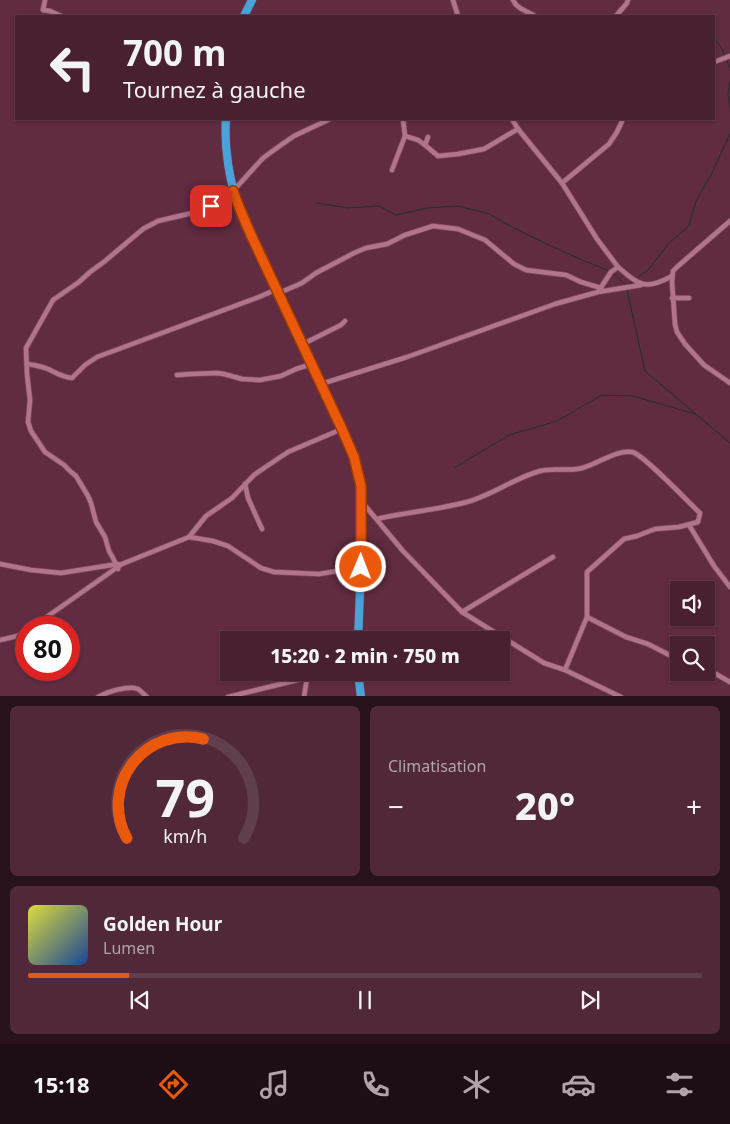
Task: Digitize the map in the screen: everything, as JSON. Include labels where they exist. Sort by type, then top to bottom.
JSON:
[{"type":"highway","points":[[244,15],[252,0]]},
{"type":"highway","points":[[226,120],[225,137],[233,191],[239,207],[342,429],[358,472],[361,486],[358,631]]},
{"type":"highway","points":[[359,681],[361,696]]},
{"type":"street","points":[[45,0],[43,10],[58,15]]},
{"type":"street","points":[[453,0],[458,15]]},
{"type":"street","points":[[513,0],[514,4],[532,15]]},
{"type":"street","points":[[617,15],[627,4],[628,0]]},
{"type":"street","points":[[117,566],[96,522],[92,502],[76,476],[45,452],[28,422],[30,400],[26,348],[53,300],[73,287],[143,229],[158,221],[201,211],[226,197],[253,168],[276,148],[294,136],[328,120]]},
{"type":"street","points":[[392,170],[405,136],[404,120]]},
{"type":"street","points":[[513,120],[562,183],[596,239],[618,267],[634,281],[643,285]]},
{"type":"street","points":[[562,183],[609,144],[623,120]]},
{"type":"street","points":[[405,136],[418,140],[438,156],[484,149],[518,129]]},
{"type":"street","points":[[425,145],[428,137]]},
{"type":"street","points":[[730,221],[683,260],[673,271],[672,276],[675,324],[680,338],[704,365],[730,383]]},
{"type":"street","points":[[27,364],[44,367],[58,375],[72,378],[91,361],[104,354],[259,297],[296,286],[354,253],[366,248],[387,244],[405,235],[433,226],[458,229],[485,240],[514,264],[526,270],[566,275],[599,290]]},
{"type":"street","points":[[599,290],[611,272],[618,267]]},
{"type":"street","points":[[321,384],[408,357],[599,290],[661,282],[672,276]]},
{"type":"street","points":[[672,298],[689,298]]},
{"type":"street","points":[[303,344],[341,325],[344,320]]},
{"type":"street","points":[[177,375],[217,373],[242,379],[260,380],[281,376],[312,364]]},
{"type":"street","points":[[47,616],[117,566],[189,537],[206,516],[232,498],[254,475],[288,452],[342,429]]},
{"type":"street","points":[[377,519],[469,501],[541,470],[580,469],[623,452],[634,452],[700,513],[698,522],[689,525],[655,529],[624,539],[587,572],[587,617],[565,670]]},
{"type":"street","points":[[245,484],[248,498],[262,529]]},
{"type":"street","points":[[361,501],[403,551],[462,612],[544,663],[565,670],[621,696]]},
{"type":"street","points":[[689,525],[714,566],[730,587]]},
{"type":"street","points":[[189,537],[228,546],[261,568],[274,572],[319,574],[361,567]]},
{"type":"street","points":[[462,612],[553,557]]},
{"type":"street","points":[[0,564],[60,573],[117,566]]},
{"type":"street","points":[[587,617],[626,637],[648,644],[670,655]]},
{"type":"street","points":[[0,640],[15,636]]},
{"type":"street","points":[[715,674],[730,682]]},
{"type":"street","points":[[228,696],[293,681]]},
{"type":"street","points":[[304,696],[306,681]]},
{"type":"street","points":[[98,696],[129,688],[138,689],[147,696]]},
{"type":"street","points":[[253,690],[254,696]]},
{"type":"waterway","points":[[715,39],[722,49],[730,68]]},
{"type":"waterway","points":[[730,81],[728,95],[730,108]]},
{"type":"waterway","points":[[636,279],[649,269],[668,244],[689,226],[696,201],[711,175],[730,134]]},
{"type":"waterway","points":[[317,203],[348,208],[379,206],[396,215],[427,208],[457,206],[487,213],[543,242],[609,271]]},
{"type":"waterway","points":[[612,273],[626,285]]},
{"type":"waterway","points":[[626,286],[633,281]]},
{"type":"waterway","points":[[627,290],[645,371],[730,443]]},
{"type":"waterway","points":[[454,468],[509,435],[557,421],[602,395],[633,396],[695,414]]},
{"type":"route","points":[[211,206],[233,191],[251,235],[354,457],[361,486],[361,567]]}]
